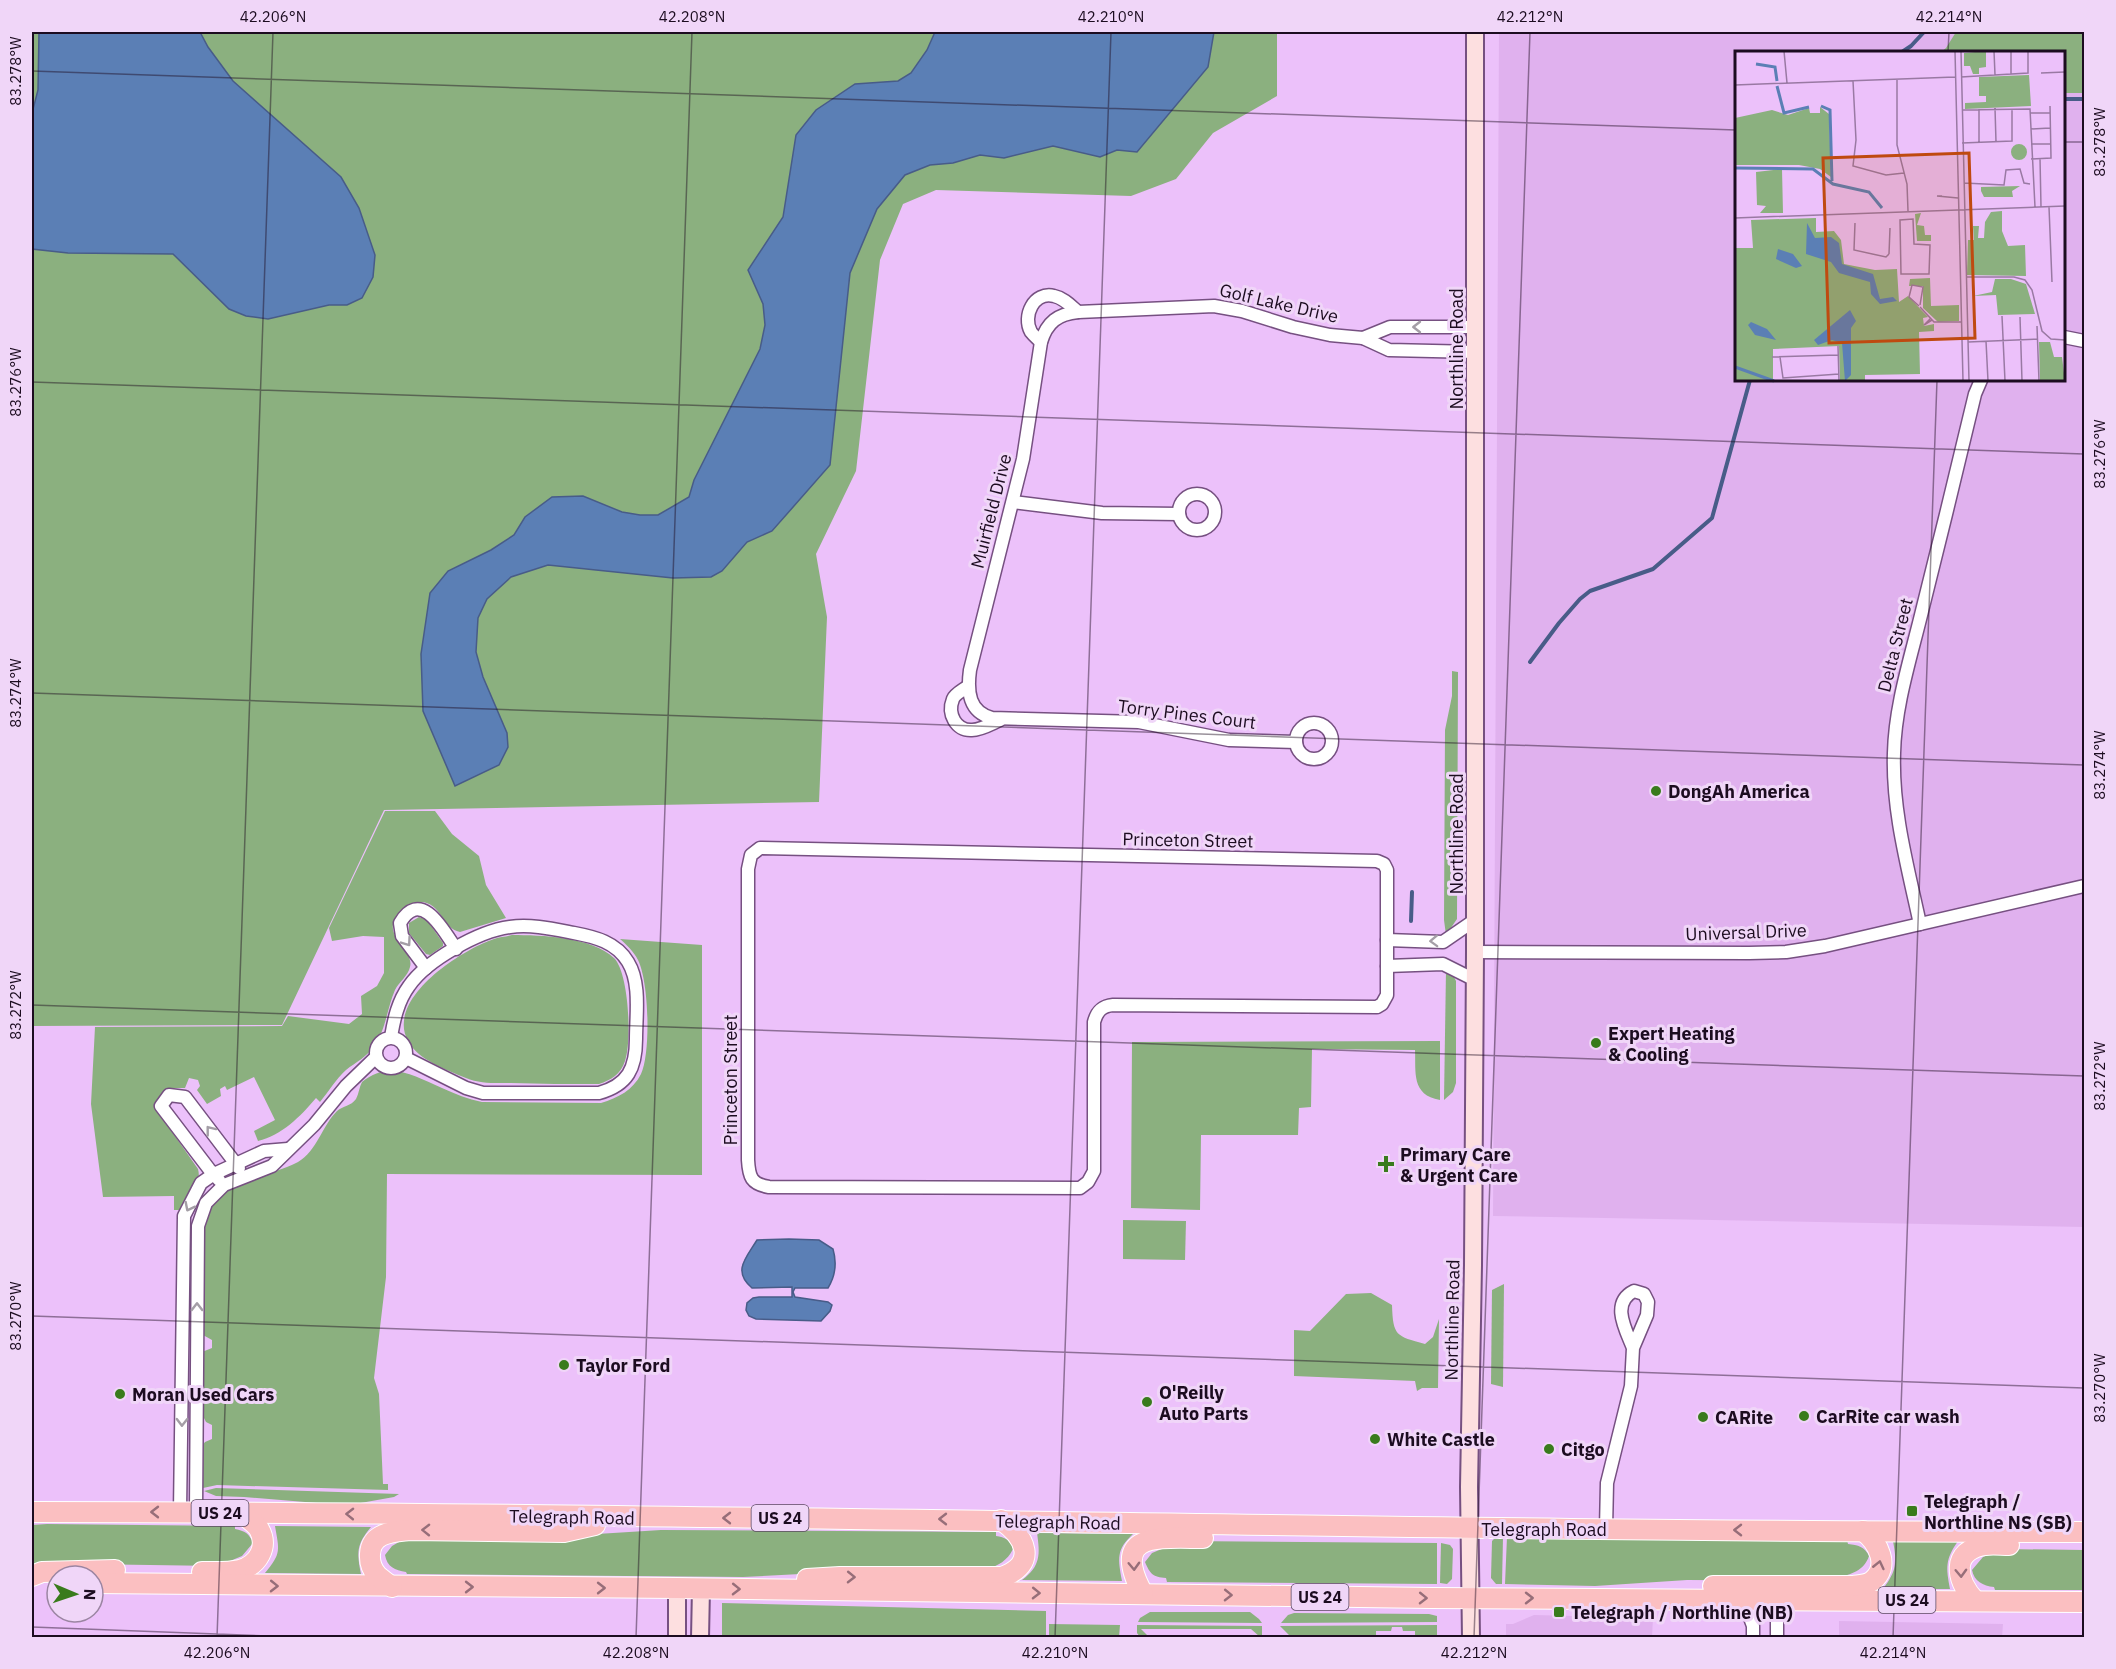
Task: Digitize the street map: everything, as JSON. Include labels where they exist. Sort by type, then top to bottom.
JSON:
[{"type":"main road","name":"Northline Road","points":[[1472,1638],[1469,1479],[1475,980],[1475,32]]},
{"type":"main road","name":"Telegraph Road","points":[[32,1512],[1001,1520],[1423,1528],[2085,1532]]},
{"type":"main road","points":[[32,1576],[42,1572],[76,1570],[225,1572],[242,1569],[258,1559],[263,1539],[259,1529],[242,1513]]},
{"type":"main road","points":[[392,1587],[376,1574],[371,1567],[370,1557],[375,1540],[392,1532],[410,1530],[564,1532],[630,1517]]},
{"type":"main road","points":[[773,1590],[807,1579],[840,1577],[1002,1577],[1017,1569],[1023,1559],[1024,1543],[1018,1534],[1001,1520]]},
{"type":"main road","points":[[1143,1594],[1134,1578],[1132,1568],[1134,1555],[1139,1545],[1146,1540],[1168,1538],[1386,1538],[1423,1528]]},
{"type":"main road","points":[[1625,1599],[1641,1590],[1692,1586],[1853,1586],[1864,1584],[1873,1581],[1882,1562],[1877,1545],[1863,1531]]},
{"type":"main road","points":[[1975,1601],[1966,1591],[1959,1575],[1962,1560],[1969,1550],[1986,1545],[2085,1545]]},
{"type":"main road","name":"US 24","points":[[105,1583],[1471,1598],[2085,1602]]},
{"type":"main road","points":[[677,1588],[677,1638]]},
{"type":"main road","points":[[700,1638],[701,1588]]},
{"type":"street","points":[[1041,342],[1031,331],[1028,317],[1031,307],[1039,298],[1056,296],[1078,312]]},
{"type":"street","name":"Golf Lake Drive","points":[[1078,312],[1214,306],[1242,311],[1293,327],[1330,335],[1363,338],[1389,350],[1476,352]]},
{"type":"street","name":"Muirfield Drive","points":[[1001,720],[976,730],[961,728],[954,722],[951,712],[952,700],[967,687],[1013,502],[1023,459],[1041,342],[1052,320],[1062,314],[1078,312]]},
{"type":"street","name":"Golf Lake Drive","points":[[1363,338],[1390,327],[1475,327]]},
{"type":"street","points":[[2065,337],[2085,341]]},
{"type":"street","name":"Delta Street","points":[[1920,924],[1896,803],[1895,733],[1901,696],[1975,394],[1981,381]]},
{"type":"street","points":[[1013,502],[1094,513],[1179,514]]},
{"type":"street","points":[[967,687],[973,704],[980,713],[1001,720]]},
{"type":"street","name":"Torry Pines Court","points":[[1001,720],[1139,722],[1229,740],[1296,742]]},
{"type":"street","name":"Princeton Street","points":[[760,848],[1377,861],[1384,864],[1387,870],[1387,940],[1387,995],[1382,1004],[1377,1007],[1113,1005],[1100,1009],[1094,1022],[1094,1171],[1089,1182],[1080,1188],[769,1187],[759,1185],[753,1180],[748,1170],[748,869],[751,855],[760,848]]},
{"type":"street","name":"Universal Drive","points":[[1475,952],[1786,952],[1825,946],[2085,886]]},
{"type":"street","points":[[426,968],[402,936],[400,923],[408,914],[420,910],[431,913],[456,948]]},
{"type":"street","points":[[1387,940],[1443,942],[1475,920]]},
{"type":"street","points":[[188,1512],[197,1346],[198,1226],[206,1203],[224,1185],[272,1166],[314,1125],[346,1086],[376,1057],[379,1044],[391,1037],[402,998],[409,985],[426,968],[456,948],[488,932],[527,926],[551,928],[606,941],[624,956],[634,978],[636,1048],[634,1062],[631,1071],[611,1090],[599,1093],[483,1093],[466,1089],[406,1058]]},
{"type":"street","points":[[1387,966],[1443,964],[1475,980]]},
{"type":"street","points":[[376,1057],[382,1065],[391,1069],[400,1066],[406,1058],[404,1044],[391,1037]]},
{"type":"street","points":[[224,1185],[161,1106],[169,1095],[185,1097],[245,1177]]},
{"type":"street","points":[[188,1512],[182,1345],[184,1216],[201,1183],[214,1174],[264,1151],[288,1149]]},
{"type":"street","points":[[182,1345],[197,1346]]},
{"type":"street","points":[[1606,1529],[1607,1483],[1631,1386],[1633,1348]]},
{"type":"street","points":[[1743,1599],[1752,1626],[1753,1638]]},
{"type":"street","points":[[1777,1600],[1777,1638]]},
{"type":"shaded area","points":[[1499,32],[2084,32],[2084,1227],[1493,1216]]},
{"type":"shaded area","points":[[1534,1615],[1653,1618],[1652,1637],[1506,1637],[1506,1624],[1513,1624]]},
{"type":"shaded area","points":[[1839,1621],[2003,1624],[2002,1637],[1839,1637]]},
{"type":"green space","points":[[32,32],[1277,32],[1277,96],[1213,133],[1176,179],[1131,196],[936,190],[903,204],[880,260],[856,471],[816,554],[827,617],[819,802],[384,810],[282,1025],[32,1026]]},
{"type":"green space","points":[[1956,32],[2084,32],[2084,93],[2065,93],[2065,51],[1942,51]]},
{"type":"green space","points":[[1452,671],[1458,672],[1457,919],[1446,935],[1444,920],[1445,730],[1452,696]]},
{"type":"green space","points":[[385,811],[435,811],[452,834],[479,856],[486,885],[506,918],[460,932],[448,925],[429,904],[422,902],[407,906],[398,914],[393,929],[408,955],[410,967],[395,990],[378,1040],[365,1056],[342,1074],[320,1102],[316,1098],[290,1124],[258,1141],[254,1131],[275,1120],[254,1077],[227,1090],[225,1086],[220,1089],[221,1096],[207,1104],[197,1090],[200,1086],[198,1080],[189,1078],[185,1088],[171,1088],[164,1092],[159,1113],[198,1169],[197,1185],[183,1210],[174,1210],[174,1196],[103,1197],[91,1104],[95,1027],[282,1026],[288,1016],[349,1024],[362,1014],[361,996],[377,986],[384,973],[384,937],[363,936],[332,941],[329,928]]},
{"type":"green space","points":[[419,917],[427,920],[443,943],[443,946],[430,955],[426,954],[409,933],[409,923]]},
{"type":"green space","points":[[512,935],[580,941],[614,958],[623,978],[629,1024],[625,1061],[621,1070],[608,1081],[599,1084],[494,1083],[471,1080],[426,1059],[408,1041],[404,1025],[407,1009],[416,993],[430,978],[446,965],[480,945]]},
{"type":"green space","points":[[620,939],[702,945],[702,1175],[387,1174],[386,1277],[374,1378],[379,1394],[383,1484],[388,1484],[388,1490],[217,1485],[203,1488],[202,1446],[212,1439],[212,1425],[206,1422],[202,1414],[202,1352],[212,1348],[212,1340],[203,1335],[201,1331],[201,1252],[204,1223],[215,1200],[236,1185],[286,1167],[305,1157],[337,1111],[356,1099],[362,1082],[382,1072],[402,1072],[412,1075],[482,1102],[601,1103],[624,1093],[634,1085],[641,1074],[646,1050],[647,1017],[642,970],[634,954]]},
{"type":"green space","points":[[1446,970],[1452,973],[1456,981],[1456,1083],[1453,1092],[1444,1100]]},
{"type":"green space","points":[[1440,1041],[1440,1100],[1424,1093],[1420,1088],[1416,1074],[1415,1050],[1312,1049],[1311,1107],[1299,1108],[1298,1135],[1201,1135],[1200,1210],[1131,1208],[1132,1042]]},
{"type":"green space","points":[[1123,1220],[1186,1221],[1185,1260],[1123,1259]]},
{"type":"green space","points":[[1504,1284],[1503,1387],[1491,1384],[1492,1290]]},
{"type":"green space","points":[[1371,1293],[1392,1305],[1395,1329],[1408,1339],[1425,1344],[1433,1337],[1439,1319],[1438,1388],[1422,1388],[1417,1391],[1415,1381],[1294,1376],[1294,1330],[1310,1331],[1346,1294]]},
{"type":"green space","points":[[216,1488],[399,1494],[394,1497],[355,1504],[216,1496],[204,1491]]},
{"type":"green space","points":[[32,1525],[235,1526],[235,1529],[248,1535],[253,1543],[242,1556],[218,1566],[45,1564],[45,1566],[32,1567]]},
{"type":"green space","points":[[275,1526],[371,1527],[360,1544],[361,1574],[265,1573],[277,1556],[278,1541]]},
{"type":"green space","points":[[661,1530],[996,1532],[996,1536],[1007,1540],[1013,1549],[1002,1562],[986,1570],[839,1572],[743,1577],[407,1574],[390,1565],[385,1555],[392,1546],[406,1538],[581,1535]]},
{"type":"green space","points":[[1037,1533],[1133,1534],[1121,1550],[1122,1581],[1022,1580],[1033,1570],[1038,1559]]},
{"type":"green space","points":[[1503,1537],[1502,1584],[1496,1584],[1491,1578],[1492,1541]]},
{"type":"green space","points":[[1507,1537],[1847,1540],[1848,1544],[1858,1546],[1869,1556],[1864,1565],[1852,1573],[1837,1578],[1837,1581],[1687,1580],[1595,1586],[1505,1584]]},
{"type":"green space","points":[[1181,1541],[1437,1543],[1437,1584],[1167,1582],[1166,1578],[1152,1574],[1145,1562],[1152,1553]]},
{"type":"green space","points":[[1893,1541],[1958,1541],[1948,1564],[1950,1589],[1883,1589],[1895,1566]]},
{"type":"green space","points":[[1441,1543],[1450,1545],[1453,1549],[1452,1579],[1447,1584],[1440,1583]]},
{"type":"green space","points":[[2004,1549],[2084,1550],[2084,1590],[1995,1590],[1994,1587],[1980,1582],[1972,1570],[1983,1557]]},
{"type":"green space","points":[[722,1603],[1046,1611],[1046,1637],[722,1637]]},
{"type":"green space","points":[[1150,1612],[1250,1612],[1262,1623],[1138,1622]]},
{"type":"green space","points":[[1294,1613],[1429,1614],[1437,1616],[1437,1622],[1281,1623],[1288,1615]]},
{"type":"green space","points":[[1049,1624],[1120,1625],[1119,1637],[1049,1637]]},
{"type":"green space","points":[[1137,1625],[1262,1626],[1262,1637],[1251,1629],[1141,1629],[1149,1637],[1140,1637],[1137,1633]]},
{"type":"green space","points":[[1437,1625],[1437,1638],[1415,1637],[1415,1631],[1403,1631],[1402,1627],[1392,1627],[1391,1631],[1376,1631],[1376,1637],[1291,1637],[1280,1626]]},
{"type":"water","points":[[39,32],[200,32],[233,81],[341,177],[359,208],[375,255],[373,277],[362,298],[347,305],[329,305],[268,319],[246,316],[229,309],[173,254],[68,253],[32,249],[32,113],[38,90]]},
{"type":"water","points":[[935,32],[1214,32],[1208,67],[1137,152],[1117,150],[1100,157],[1053,146],[1004,158],[980,155],[953,163],[930,165],[905,175],[877,209],[850,273],[830,465],[772,531],[747,542],[722,571],[711,577],[673,578],[548,565],[511,577],[487,599],[478,618],[476,652],[483,677],[507,733],[508,747],[499,765],[455,786],[423,711],[421,654],[430,593],[448,571],[491,550],[514,535],[525,517],[552,497],[583,496],[622,512],[658,515],[689,497],[694,480],[760,349],[765,325],[763,304],[748,270],[783,217],[796,135],[816,110],[855,84],[898,81],[911,73],[927,50]]},
{"type":"water","points":[[757,1240],[819,1240],[833,1249],[835,1269],[828,1288],[795,1288],[793,1292],[795,1297],[828,1302],[832,1305],[821,1321],[756,1319],[749,1316],[746,1310],[747,1303],[753,1298],[792,1297],[792,1287],[752,1288],[746,1282],[742,1270],[745,1259]]},
{"type":"waterway","points":[[1904,51],[1924,32]]},
{"type":"waterway","points":[[2065,99],[2084,99]]},
{"type":"waterway","points":[[1530,662],[1559,623],[1590,591],[1653,569],[1712,518],[1750,381]]},
{"type":"waterway","points":[[1411,921],[1412,892]]},
{"type":"place","name":"DongAh America","points":[[1656,791]]},
{"type":"place","name":"Expert Heating & Cooling","points":[[1596,1043]]},
{"type":"place","name":"Primary Care & Urgent Care","points":[[1386,1164]]},
{"type":"place","name":"Taylor Ford","points":[[564,1365]]},
{"type":"place","name":"Moran Used Cars","points":[[120,1394]]},
{"type":"place","name":"O'Reilly Auto Parts","points":[[1147,1402]]},
{"type":"place","name":"CarRite car wash","points":[[1804,1416]]},
{"type":"place","name":"CARite","points":[[1703,1417]]},
{"type":"place","name":"White Castle","points":[[1375,1439]]},
{"type":"place","name":"Citgo","points":[[1549,1449]]},
{"type":"place","name":"Telegraph / Northline NS (SB)","points":[[1912,1511]]},
{"type":"place","name":"Telegraph / Northline (NB)","points":[[1559,1612]]}]
